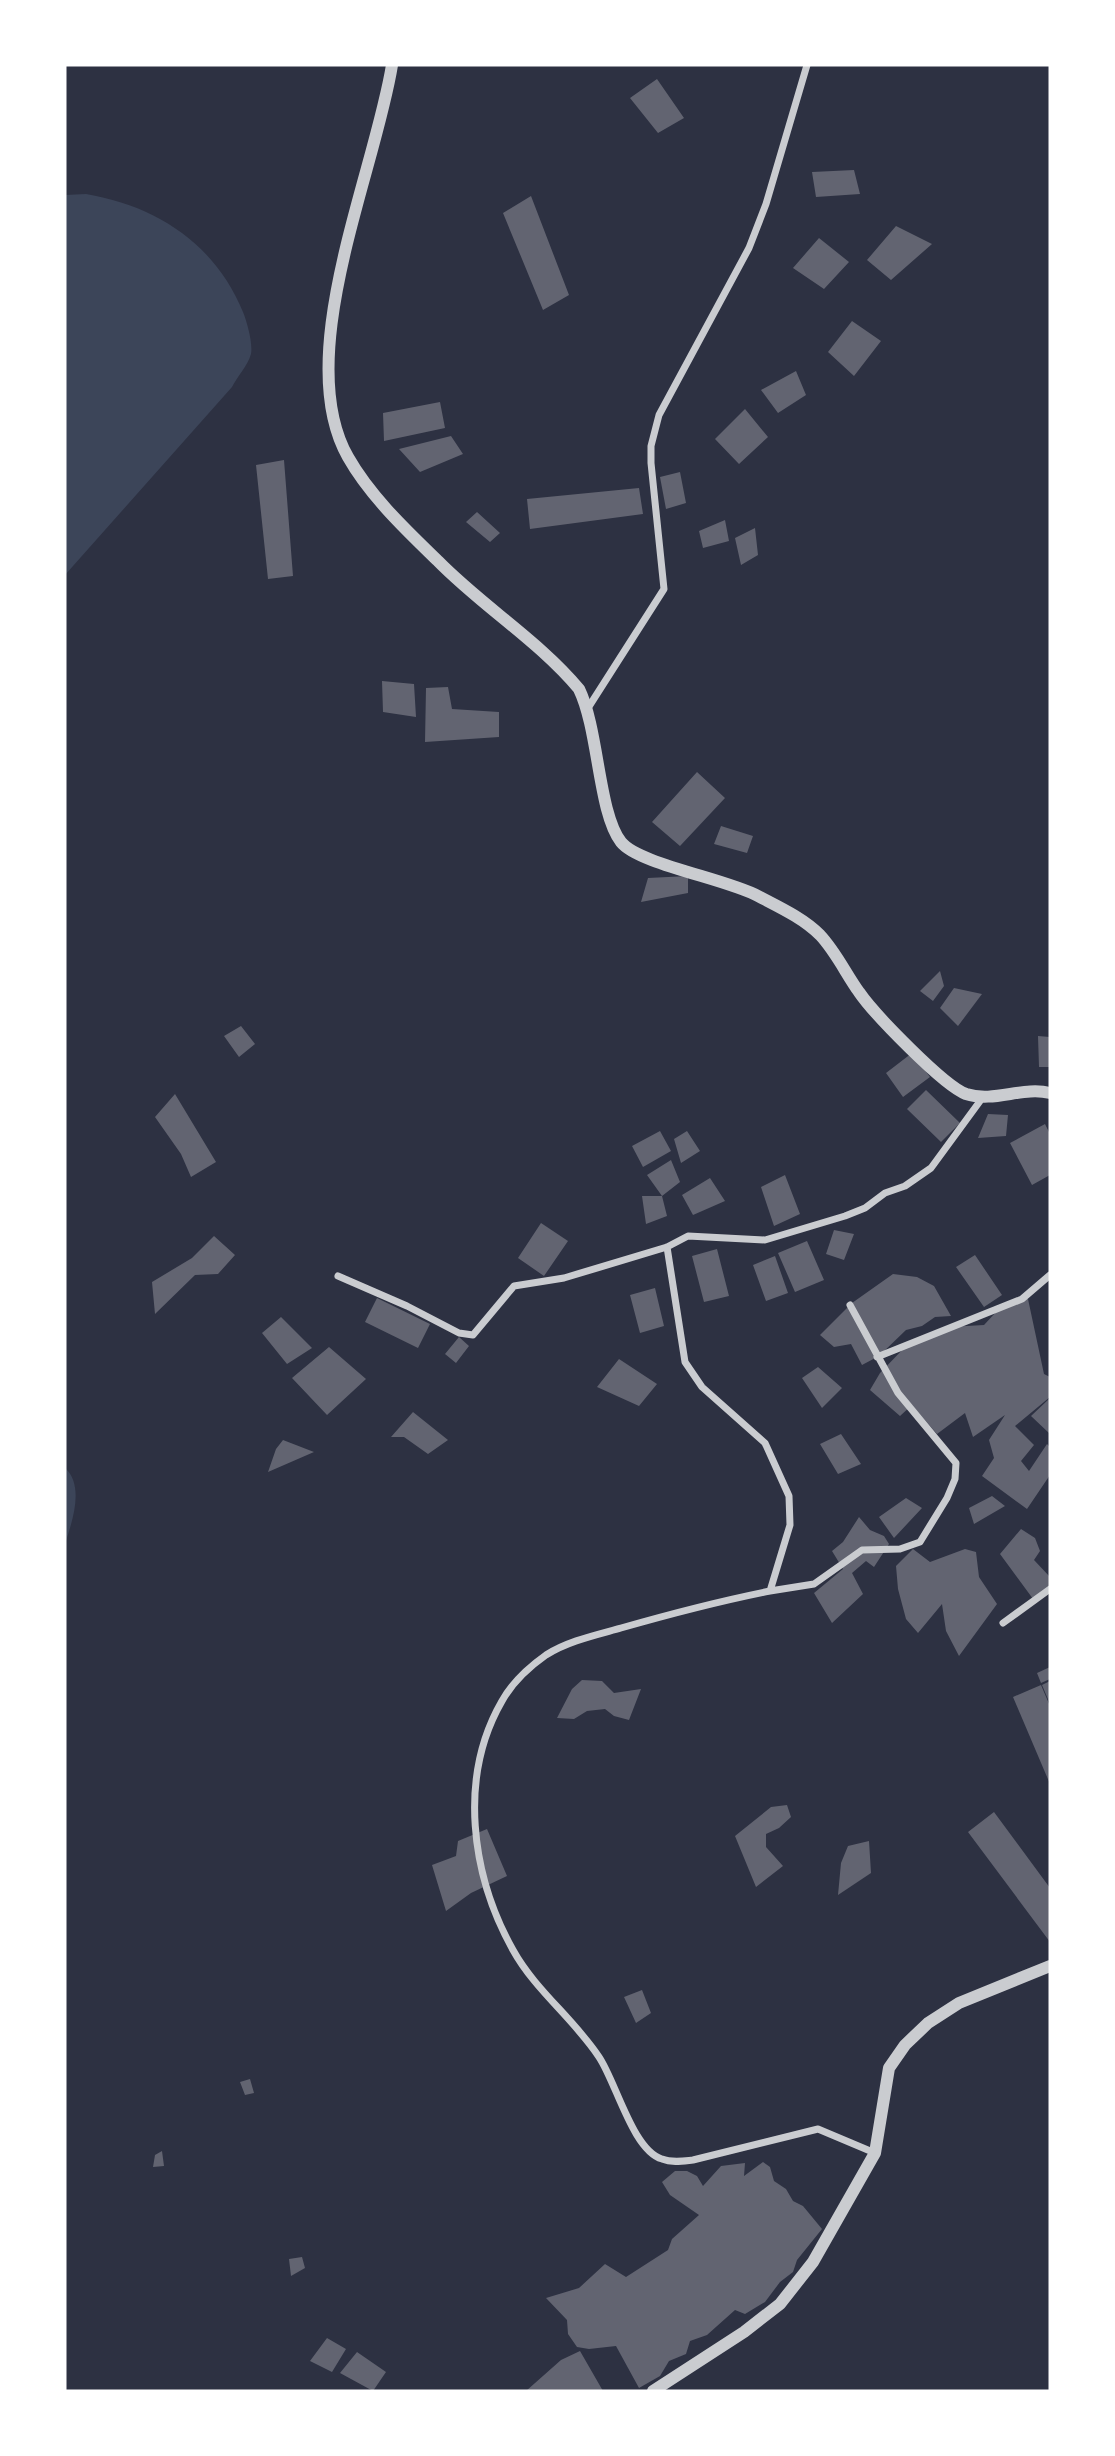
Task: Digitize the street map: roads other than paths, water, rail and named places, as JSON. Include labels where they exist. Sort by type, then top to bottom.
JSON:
[{"type":"street","points":[[393,65],[343,258],[333,312],[330,377],[332,419],[347,456],[379,499],[439,562],[572,681],[588,708],[610,816],[621,842],[630,850],[656,862],[693,871],[754,894],[809,925],[829,945],[869,1005],[948,1083],[965,1093],[982,1097],[1037,1090],[1050,1093]]},
{"type":"street","points":[[588,708],[664,589],[662,548],[652,477],[651,446],[654,431],[659,415],[749,248],[766,204],[807,65]]},
{"type":"street","points":[[338,1276],[469,1336],[479,1331],[514,1286],[564,1278],[667,1247],[688,1236],[765,1240],[865,1208],[885,1193],[905,1186],[931,1168],[982,1097]]},
{"type":"street","points":[[667,1247],[685,1362],[702,1387],[765,1443],[789,1496],[790,1525],[770,1591]]},
{"type":"street","points":[[877,1357],[1022,1298],[1050,1275]]},
{"type":"street","points":[[849,1306],[898,1393],[956,1463],[955,1479],[947,1498],[920,1542],[900,1549],[862,1550],[851,1555],[814,1584],[668,1614],[577,1641],[548,1654],[525,1671],[502,1700],[481,1755],[475,1794],[474,1830],[493,1902],[512,1950],[599,2057],[642,2142],[659,2159],[675,2162],[693,2160],[818,2129],[875,2153]]},
{"type":"street","points":[[1003,1623],[1050,1589]]},
{"type":"street","points":[[653,2391],[744,2332],[780,2304],[813,2262],[875,2153],[889,2068],[905,2045],[928,2023],[959,2003],[1050,1966]]}]
